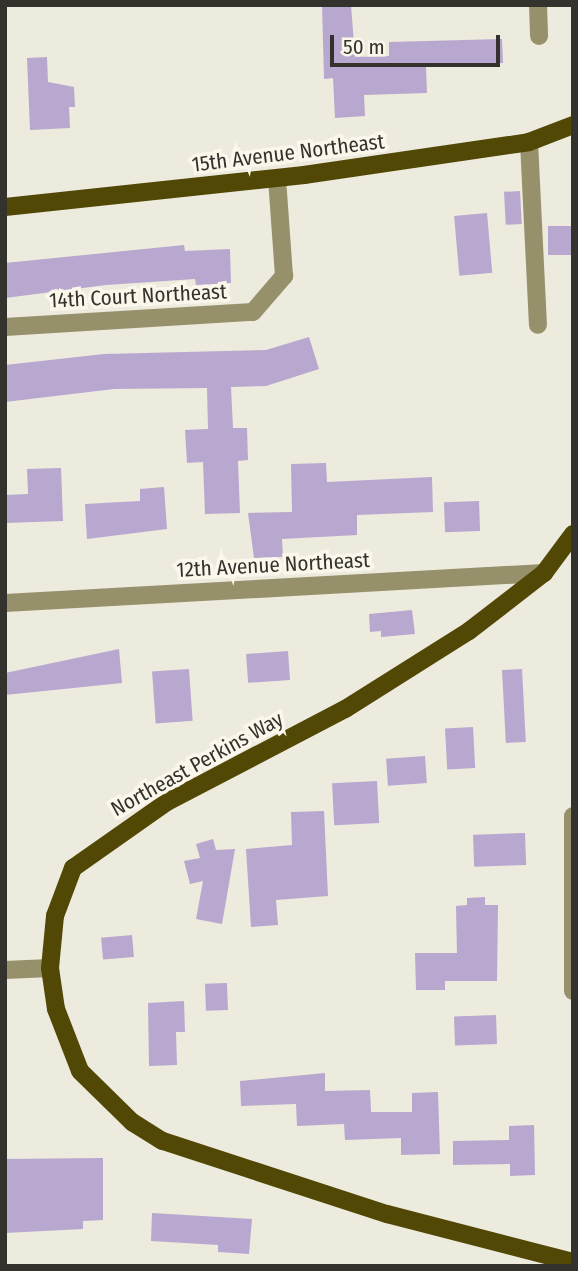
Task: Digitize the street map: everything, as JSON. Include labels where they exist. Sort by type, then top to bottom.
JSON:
[{"type":"main road","name":"15th Avenue Northeast","points":[[5,207],[277,179],[529,142],[573,125]]},
{"type":"main road","name":"Northeast Perkins Way","points":[[573,534],[544,573],[469,631],[345,709],[167,802],[73,868],[55,916],[50,968],[56,1009],[80,1071],[132,1122],[163,1141],[387,1214],[573,1263]]},
{"type":"street","points":[[538,5],[539,36]]},
{"type":"street","points":[[529,142],[538,325]]},
{"type":"street","name":"14th Court Northeast","points":[[5,327],[253,312],[284,276],[277,179]]},
{"type":"street","name":"12th Avenue Northeast","points":[[5,603],[544,573]]},
{"type":"street","points":[[573,816],[573,991]]},
{"type":"street","points":[[5,970],[50,968]]},
{"type":"street","points":[[549,1266],[573,1263]]},
{"type":"building","points":[[322,5],[351,5],[355,57],[389,56],[389,42],[502,39],[503,63],[426,67],[427,93],[364,95],[365,116],[335,118],[333,78],[324,79]]},
{"type":"building","points":[[47,57],[48,82],[74,87],[75,107],[69,107],[70,128],[30,130],[27,58]]},
{"type":"building","points":[[520,191],[522,224],[506,225],[504,192]]},
{"type":"building","points":[[487,213],[492,273],[459,276],[454,216]]},
{"type":"building","points":[[548,226],[573,226],[573,255],[548,255]]},
{"type":"building","points":[[184,245],[185,251],[230,249],[231,283],[196,285],[195,279],[106,285],[5,298],[5,263]]},
{"type":"building","points":[[309,337],[319,369],[266,386],[231,387],[233,428],[247,428],[248,460],[238,461],[240,513],[205,514],[203,462],[187,463],[185,430],[208,429],[207,388],[114,389],[5,402],[5,365],[104,354],[266,350]]},
{"type":"building","points":[[326,463],[327,482],[432,477],[433,512],[357,515],[357,535],[282,539],[283,557],[254,558],[248,513],[292,512],[291,464]]},
{"type":"building","points":[[61,468],[63,521],[5,523],[5,495],[28,494],[27,469]]},
{"type":"building","points":[[164,487],[167,529],[87,539],[85,504],[140,501],[140,489]]},
{"type":"building","points":[[479,501],[480,531],[445,532],[444,502]]},
{"type":"building","points":[[412,610],[415,634],[381,637],[381,631],[370,632],[369,614]]},
{"type":"building","points":[[119,649],[122,683],[5,695],[5,673]]},
{"type":"building","points":[[288,651],[290,680],[248,683],[246,654]]},
{"type":"building","points":[[189,669],[193,721],[156,723],[152,672]]},
{"type":"building","points":[[522,669],[526,742],[506,743],[502,670]]},
{"type":"building","points":[[473,727],[475,768],[447,769],[445,728]]},
{"type":"building","points":[[425,756],[427,783],[388,786],[386,759]]},
{"type":"building","points":[[377,781],[379,823],[334,825],[332,783]]},
{"type":"building","points":[[324,811],[328,896],[276,900],[278,925],[251,927],[246,849],[292,845],[291,812]]},
{"type":"building","points":[[525,833],[526,865],[474,867],[473,835]]},
{"type":"building","points":[[213,839],[216,850],[235,849],[222,924],[196,919],[203,881],[190,884],[184,861],[200,858],[196,844]]},
{"type":"building","points":[[485,897],[485,905],[498,905],[497,981],[445,981],[445,990],[416,990],[415,953],[457,953],[456,906],[467,905],[467,898]]},
{"type":"building","points":[[132,935],[134,957],[103,960],[101,938]]},
{"type":"building","points":[[227,983],[228,1010],[206,1011],[205,984]]},
{"type":"building","points":[[184,1001],[185,1032],[176,1032],[177,1065],[149,1066],[148,1003]]},
{"type":"building","points":[[496,1015],[497,1044],[455,1045],[454,1016]]},
{"type":"building","points":[[325,1073],[325,1091],[370,1090],[371,1112],[412,1112],[412,1093],[438,1092],[440,1154],[401,1155],[401,1138],[345,1140],[344,1124],[297,1126],[296,1104],[241,1106],[240,1081]]},
{"type":"building","points":[[534,1125],[535,1175],[510,1176],[510,1164],[453,1165],[453,1141],[509,1140],[509,1126]]},
{"type":"building","points":[[103,1158],[103,1220],[83,1221],[83,1229],[5,1233],[5,1159]]},
{"type":"building","points":[[152,1213],[252,1219],[249,1254],[218,1252],[218,1245],[151,1241]]}]
